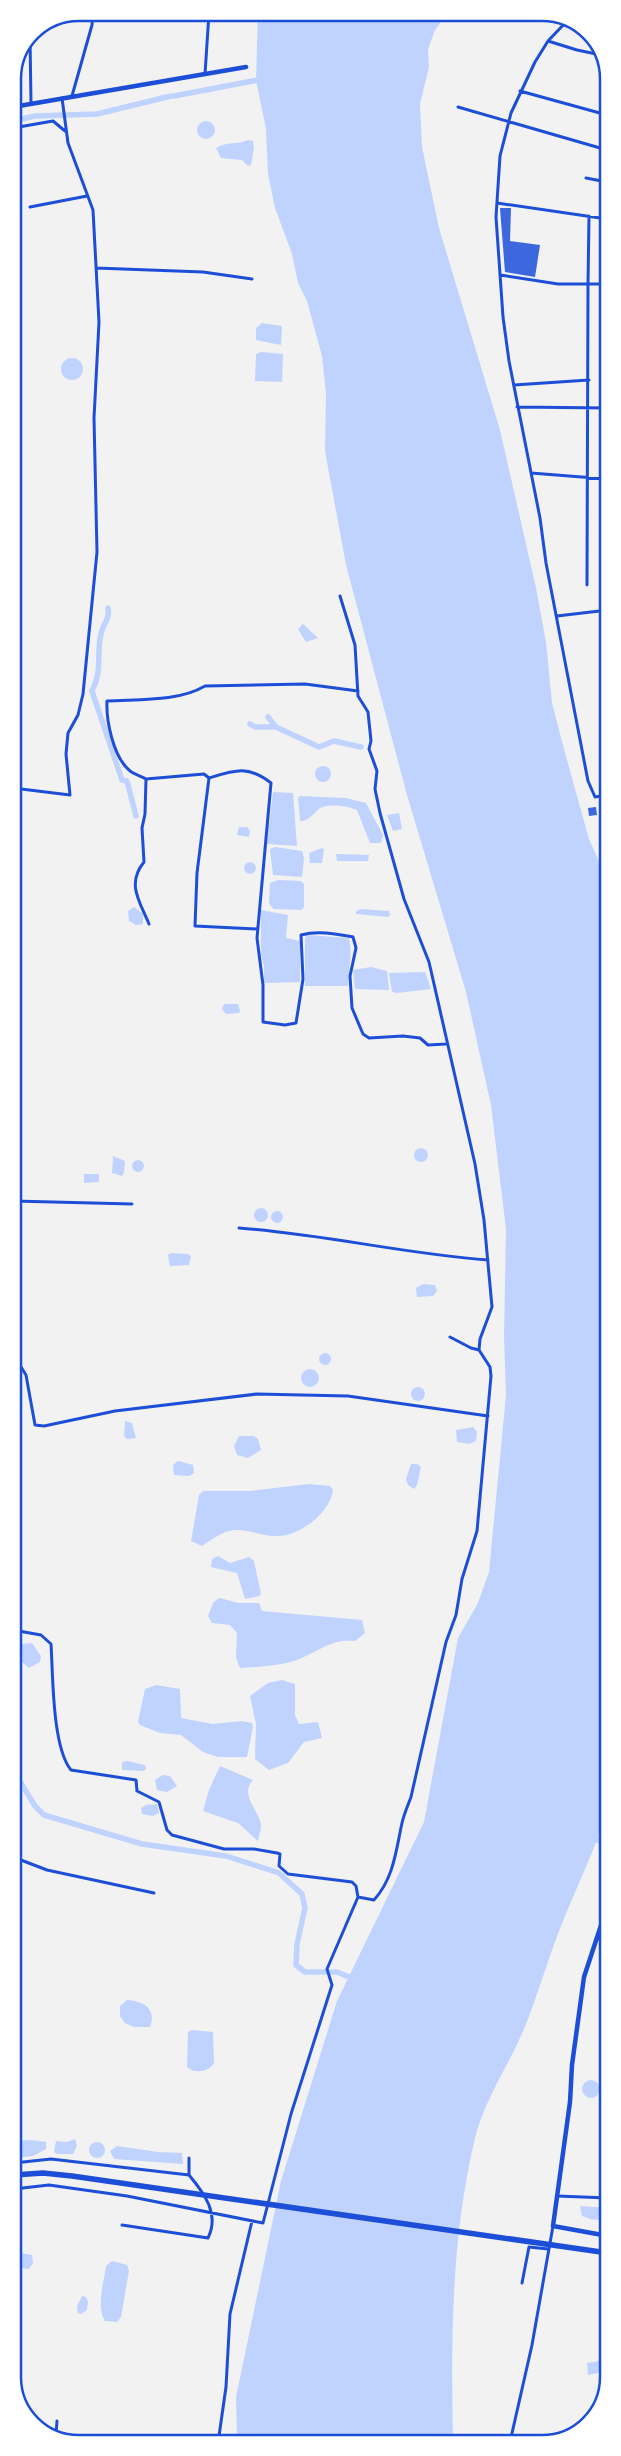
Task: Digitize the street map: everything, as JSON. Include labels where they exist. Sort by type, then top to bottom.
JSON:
[{"type":"highway","points":[[21,2175],[56,2174],[600,2252]]},
{"type":"street","points":[[72,96],[92,21]]},
{"type":"street","points":[[205,74],[208,21]]},
{"type":"street","points":[[562,25],[548,41],[520,91],[509,121],[500,156],[496,217],[503,317],[517,408],[531,473],[588,782],[595,797],[600,796]]},
{"type":"street","points":[[548,41],[594,53]]},
{"type":"street","points":[[30,49],[31,103]]},
{"type":"street","points":[[21,105],[246,67]]},
{"type":"street","points":[[520,91],[600,113]]},
{"type":"street","points":[[21,789],[70,795],[66,754],[68,733],[78,715],[83,694],[97,552],[94,418],[99,322],[93,210],[65,131],[62,98]]},
{"type":"street","points":[[458,107],[600,148]]},
{"type":"street","points":[[21,126],[53,121],[65,131]]},
{"type":"street","points":[[586,178],[600,181]]},
{"type":"street","points":[[30,207],[87,196]]},
{"type":"street","points":[[497,203],[600,218]]},
{"type":"street","points":[[587,586],[589,216]]},
{"type":"street","points":[[96,268],[194,272],[252,279]]},
{"type":"street","points":[[500,275],[558,284],[600,284]]},
{"type":"street","points":[[514,385],[589,380]]},
{"type":"street","points":[[517,408],[600,408]]},
{"type":"street","points":[[531,473],[600,478]]},
{"type":"street","points":[[340,596],[355,645],[358,696],[368,712],[371,741],[368,749],[377,771],[375,789],[380,813],[404,899],[429,962],[446,1044],[475,1164],[488,1260],[492,1307],[480,1339],[479,1350],[490,1367],[488,1416],[477,1531],[462,1579],[456,1615],[446,1642],[411,1797],[402,1821],[397,1853],[384,1889],[374,1900],[358,1897]]},
{"type":"street","points":[[557,616],[600,611]]},
{"type":"street","points":[[209,778],[204,774],[146,779],[129,771],[121,761],[108,727],[106,716],[107,701],[164,697],[195,691],[205,686],[305,684],[358,691]]},
{"type":"street","points":[[209,778],[232,771],[247,770],[260,775],[271,783],[258,929],[263,986],[263,1022],[285,1025],[296,1023],[303,979],[302,935],[312,932],[341,934],[354,937],[356,948],[350,976],[352,1008],[364,1034],[369,1038],[402,1036],[420,1038],[428,1045],[446,1044]]},
{"type":"street","points":[[209,778],[198,873],[195,926],[258,929]]},
{"type":"street","points":[[146,779],[145,814],[142,828],[144,862],[136,872],[135,887],[149,924]]},
{"type":"street","points":[[21,1202],[132,1204]]},
{"type":"street","points":[[239,1228],[290,1232],[380,1247],[488,1260]]},
{"type":"street","points":[[450,1337],[479,1350]]},
{"type":"street","points":[[21,1367],[26,1375],[35,1425],[44,1426],[115,1410],[257,1394],[348,1396],[488,1416]]},
{"type":"street","points":[[21,1631],[41,1635],[51,1644],[54,1703],[60,1742],[66,1764],[71,1770],[136,1780],[136,1791],[159,1802],[167,1830],[172,1835],[224,1849],[254,1849],[277,1853],[280,1854],[279,1866],[288,1874],[352,1882],[356,1886],[358,1897],[327,1968],[332,1985],[291,2114],[263,2223],[127,2196],[49,2185],[21,2188]]},
{"type":"street","points":[[21,1860],[47,1870],[154,1892]]},
{"type":"street","points":[[512,2435],[532,2345],[553,2226],[570,2102],[572,2065],[584,1977],[600,1926]]},
{"type":"street","points":[[595,1939],[600,1939]]},
{"type":"street","points":[[122,2225],[208,2238],[213,2214],[203,2192],[189,2175],[189,2158]]},
{"type":"street","points":[[21,2162],[51,2159],[189,2175]]},
{"type":"street","points":[[557,2196],[600,2198]]},
{"type":"street","points":[[219,2435],[226,2387],[230,2314],[252,2221]]},
{"type":"street","points":[[553,2226],[600,2235]]},
{"type":"street","points":[[522,2282],[529,2247],[548,2249]]},
{"type":"street","points":[[56,2430],[57,2421]]},
{"type":"water","points":[[258,21],[442,21],[435,30],[428,49],[429,67],[420,104],[422,147],[439,228],[500,430],[536,588],[546,642],[552,703],[589,839],[600,864],[600,1832],[559,1931],[526,2024],[485,2109],[475,2138],[461,2213],[454,2289],[453,2435],[237,2435],[236,2397],[281,2181],[337,2001],[424,1822],[458,1638],[478,1603],[489,1572],[506,1395],[504,1336],[506,1229],[491,1105],[466,992],[407,795],[346,565],[325,451],[326,394],[322,356],[307,301],[298,283],[292,254],[275,208],[268,174],[266,129],[256,80]]},
{"type":"water","points":[[206,121],[212,124],[215,130],[212,136],[206,139],[200,136],[197,130],[200,124]]},
{"type":"water","points":[[248,140],[253,141],[254,148],[251,165],[248,166],[242,160],[221,158],[216,148],[225,144]]},
{"type":"water","points":[[262,323],[282,326],[281,345],[256,340],[256,328]]},
{"type":"water","points":[[261,352],[283,354],[282,382],[255,381],[256,354]]},
{"type":"water","points":[[72,358],[80,361],[83,369],[80,377],[72,380],[64,377],[61,369],[64,361]]},
{"type":"water","points":[[303,624],[318,638],[306,642],[298,629]]},
{"type":"water","points":[[320,766],[326,766],[331,771],[329,780],[320,782],[315,777],[315,771]]},
{"type":"water","points":[[273,792],[293,793],[297,846],[267,844]]},
{"type":"water","points":[[300,796],[346,798],[366,803],[383,835],[381,843],[370,843],[357,810],[349,807],[324,806],[309,818],[300,821],[298,798]]},
{"type":"water","points":[[399,813],[402,829],[393,831],[387,815]]},
{"type":"water","points":[[239,827],[247,827],[250,831],[249,837],[237,835]]},
{"type":"water","points":[[275,847],[302,851],[304,858],[302,877],[273,875],[270,849]]},
{"type":"water","points":[[324,849],[322,863],[310,863],[309,853]]},
{"type":"water","points":[[336,854],[369,855],[368,861],[337,861]]},
{"type":"water","points":[[248,862],[252,862],[256,868],[252,874],[248,874],[244,870],[244,866]]},
{"type":"water","points":[[278,880],[301,881],[304,884],[304,907],[301,910],[274,909],[269,904],[270,883]]},
{"type":"water","points":[[134,907],[143,914],[143,924],[136,925],[129,921],[128,911]]},
{"type":"water","points":[[361,909],[389,911],[390,915],[388,917],[356,914],[356,911]]},
{"type":"water","points":[[261,910],[288,915],[286,938],[300,941],[300,982],[264,983],[264,966],[261,955]]},
{"type":"water","points":[[307,935],[349,938],[348,986],[305,986],[305,938]]},
{"type":"water","points":[[371,967],[387,971],[389,990],[355,989],[353,970]]},
{"type":"water","points":[[425,972],[431,989],[392,992],[389,973]]},
{"type":"water","points":[[224,1004],[238,1004],[239,1013],[226,1014],[222,1009]]},
{"type":"water","points":[[421,1148],[426,1150],[428,1155],[426,1160],[421,1162],[416,1160],[414,1155],[416,1150]]},
{"type":"water","points":[[113,1156],[125,1161],[122,1176],[112,1173]]},
{"type":"water","points":[[140,1160],[143,1161],[143,1171],[136,1172],[133,1171],[132,1164],[133,1161]]},
{"type":"water","points":[[84,1174],[99,1174],[99,1182],[84,1183]]},
{"type":"water","points":[[261,1208],[266,1210],[268,1215],[266,1220],[261,1222],[256,1220],[254,1215],[256,1210]]},
{"type":"water","points":[[277,1211],[283,1217],[277,1223],[271,1217]]},
{"type":"water","points":[[171,1253],[188,1254],[191,1256],[189,1265],[170,1266],[168,1255]]},
{"type":"water","points":[[423,1284],[435,1285],[437,1291],[433,1296],[417,1297],[416,1288]]},
{"type":"water","points":[[325,1353],[331,1359],[325,1365],[319,1359]]},
{"type":"water","points":[[310,1369],[316,1372],[319,1378],[316,1384],[310,1387],[304,1384],[301,1378],[304,1372]]},
{"type":"water","points":[[415,1387],[421,1387],[425,1394],[421,1401],[415,1401],[411,1397],[411,1391]]},
{"type":"water","points":[[125,1421],[132,1423],[136,1438],[127,1439],[124,1436]]},
{"type":"water","points":[[473,1427],[477,1432],[476,1441],[469,1444],[457,1442],[456,1430]]},
{"type":"water","points":[[239,1436],[253,1436],[258,1439],[261,1450],[248,1458],[237,1455],[234,1446]]},
{"type":"water","points":[[178,1461],[193,1465],[194,1473],[189,1476],[174,1475],[173,1465]]},
{"type":"water","points":[[411,1464],[417,1464],[421,1467],[417,1485],[414,1489],[408,1485],[406,1479]]},
{"type":"water","points":[[309,1484],[330,1486],[333,1490],[331,1499],[320,1515],[303,1528],[285,1535],[276,1536],[234,1530],[221,1534],[202,1546],[191,1541],[199,1495],[203,1491],[250,1491]]},
{"type":"water","points":[[218,1556],[230,1563],[249,1557],[254,1561],[261,1594],[245,1599],[237,1573],[211,1567],[212,1559]]},
{"type":"water","points":[[219,1598],[239,1603],[259,1603],[262,1611],[362,1620],[365,1633],[355,1641],[339,1641],[294,1661],[240,1668],[236,1658],[237,1633],[230,1625],[212,1623],[208,1616],[213,1603]]},
{"type":"water","points":[[32,1643],[41,1656],[40,1662],[29,1668],[21,1661],[22,1644]]},
{"type":"water","points":[[282,1680],[295,1684],[295,1715],[299,1724],[318,1722],[322,1738],[304,1742],[288,1763],[269,1770],[255,1759],[256,1724],[250,1696],[268,1683]]},
{"type":"water","points":[[156,1685],[180,1689],[181,1718],[213,1724],[242,1721],[252,1723],[253,1727],[247,1757],[218,1757],[203,1752],[181,1735],[160,1733],[140,1725],[138,1722],[145,1689]]},
{"type":"water","points":[[127,1761],[145,1765],[146,1769],[143,1771],[122,1770],[122,1762]]},
{"type":"water","points":[[220,1766],[253,1780],[248,1791],[251,1802],[260,1819],[261,1825],[258,1841],[238,1823],[203,1811],[209,1790]]},
{"type":"water","points":[[163,1775],[170,1776],[177,1786],[167,1792],[157,1790],[155,1780]]},
{"type":"water","points":[[157,1804],[159,1813],[153,1816],[142,1814],[141,1808],[146,1805]]},
{"type":"water","points":[[127,2000],[139,2002],[148,2007],[152,2015],[150,2027],[134,2027],[125,2023],[120,2016],[120,2006]]},
{"type":"water","points":[[192,2030],[213,2032],[214,2063],[205,2070],[193,2071],[187,2067],[188,2032]]},
{"type":"water","points":[[591,2080],[597,2083],[600,2089],[597,2095],[591,2098],[585,2095],[582,2089],[585,2083]]},
{"type":"water","points":[[75,2139],[77,2146],[73,2154],[57,2154],[54,2152],[56,2141],[67,2142]]},
{"type":"water","points":[[21,2141],[46,2142],[46,2149],[33,2156],[21,2157]]},
{"type":"water","points":[[94,2142],[100,2142],[105,2147],[103,2156],[94,2158],[89,2153],[89,2147]]},
{"type":"water","points":[[117,2146],[158,2152],[182,2153],[183,2164],[114,2159],[110,2151]]},
{"type":"water","points":[[580,2206],[600,2207],[600,2220],[582,2216]]},
{"type":"water","points":[[21,2253],[32,2255],[33,2263],[29,2269],[21,2268]]},
{"type":"water","points":[[112,2261],[127,2265],[129,2271],[121,2317],[117,2322],[105,2321],[101,2309],[101,2294],[106,2266]]},
{"type":"water","points":[[82,2296],[86,2297],[88,2301],[87,2310],[81,2314],[78,2313],[77,2306]]},
{"type":"water","points":[[600,2361],[600,2372],[588,2375],[587,2363]]},
{"type":"building","points":[[500,208],[511,208],[510,241],[540,245],[535,277],[505,272]]},
{"type":"building","points":[[596,807],[597,815],[589,816],[588,808]]},
{"type":"waterway","points":[[174,96],[263,79]]},
{"type":"waterway","points":[[21,119],[35,116],[97,114],[171,96]]},
{"type":"waterway","points":[[108,608],[108,616],[100,641],[97,676],[92,691],[122,780],[127,781],[136,816]]},
{"type":"waterway","points":[[268,717],[276,727],[319,747],[334,741],[361,747]]},
{"type":"waterway","points":[[250,724],[255,727],[276,727]]},
{"type":"waterway","points":[[21,1783],[35,1806],[44,1815],[142,1844],[226,1856],[279,1873],[302,1894],[305,1908],[297,1944],[296,1965],[305,1972],[337,1972],[354,1979]]},
{"type":"waterway","points":[[591,1837],[600,1841]]}]
